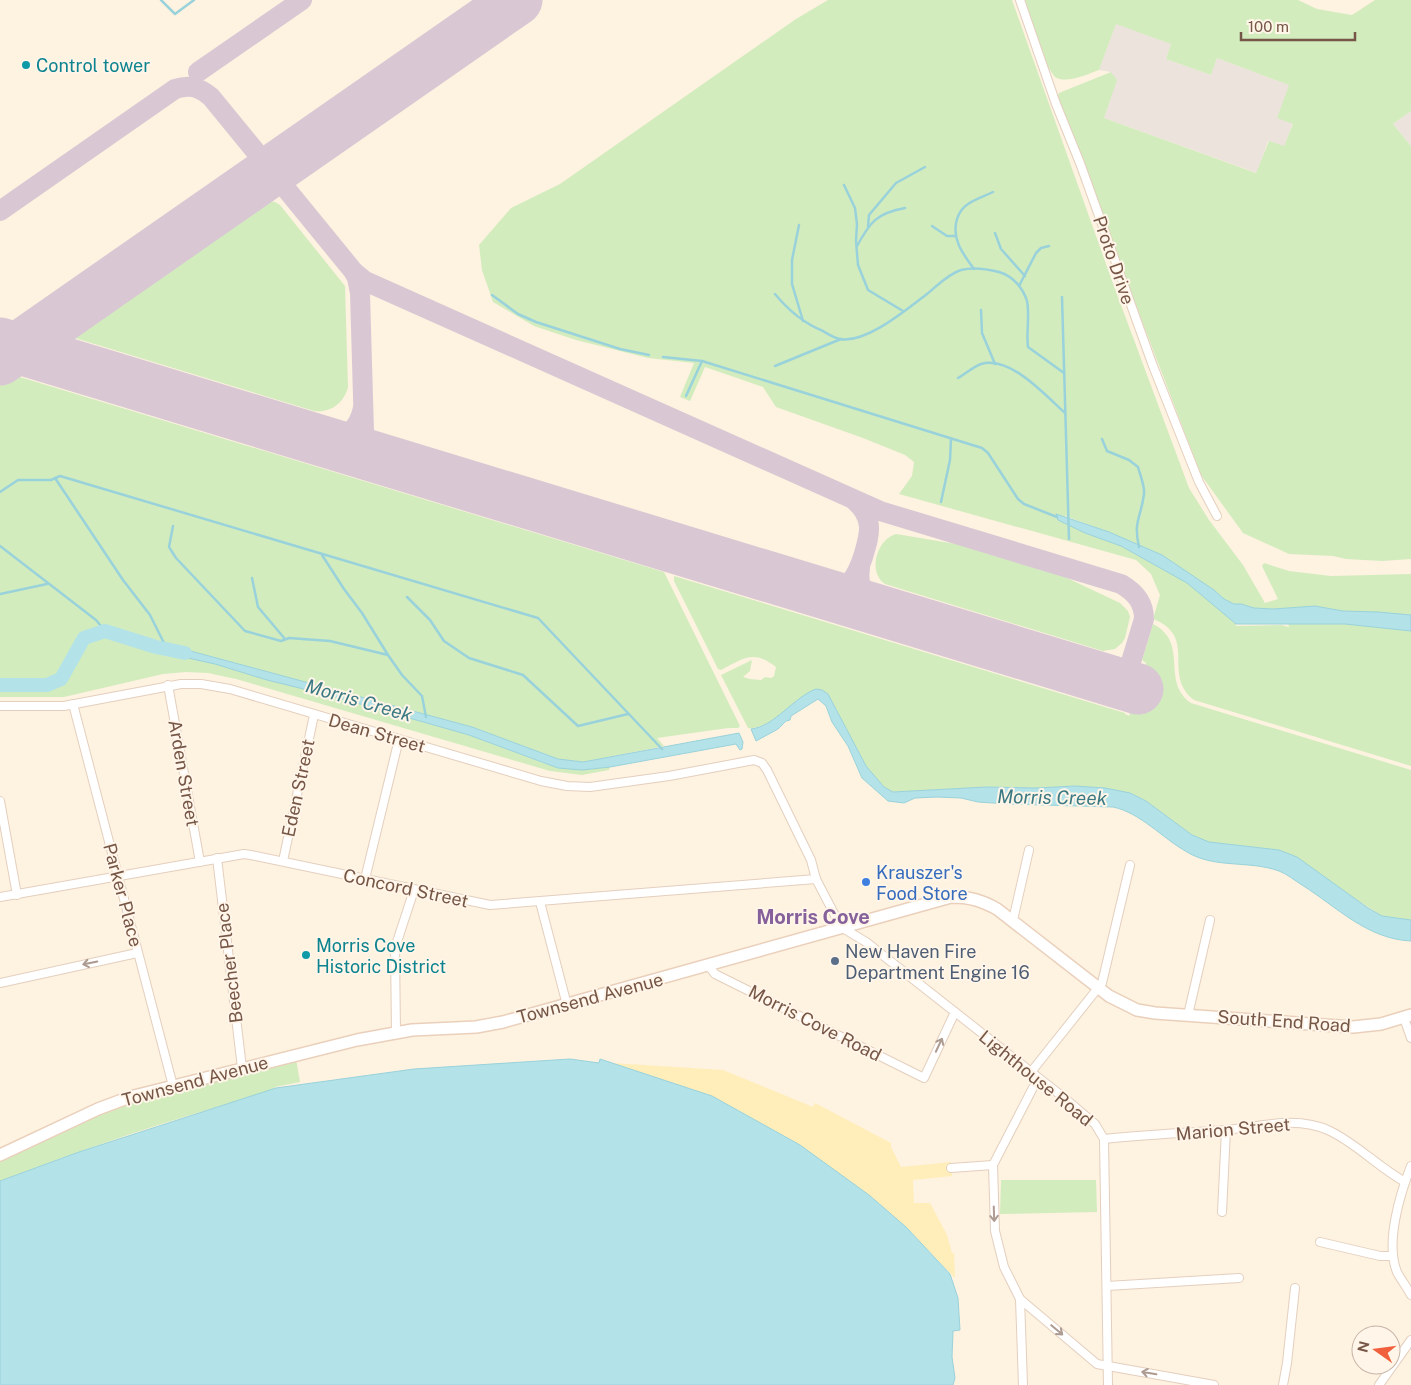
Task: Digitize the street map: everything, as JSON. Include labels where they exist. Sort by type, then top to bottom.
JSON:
[{"type":"main road","name":"Townsend Avenue","points":[[0,1155],[98,1109],[130,1097],[330,1046],[396,1033],[488,1025],[567,1005],[951,897],[967,897],[980,900],[996,909],[1013,920],[1097,988],[1121,1003],[1138,1010],[1156,1013]]},
{"type":"main road","name":"South End Road","points":[[1156,1013],[1353,1027],[1381,1024],[1408,1016]]},
{"type":"street","name":"Proto Drive","points":[[1020,0],[1056,104],[1080,163],[1156,375],[1199,482],[1217,516]]},
{"type":"street","name":"Dean Street","points":[[0,706],[73,704],[168,685],[194,683],[230,689],[314,715],[568,786],[590,787],[669,776],[754,760],[762,763],[767,770],[811,860],[816,878]]},
{"type":"street","name":"Arden Street","points":[[168,685],[200,862]]},
{"type":"street","name":"Parker Place","points":[[73,704],[173,1086]]},
{"type":"street","name":"Eden Street","points":[[282,861],[314,715]]},
{"type":"street","points":[[366,880],[399,739]]},
{"type":"street","points":[[0,801],[17,895]]},
{"type":"street","points":[[1013,920],[1029,850]]},
{"type":"street","name":"Concord Street","points":[[0,897],[217,858],[251,855],[490,905],[816,878]]},
{"type":"street","name":"Beecher Place","points":[[217,858],[242,1068]]},
{"type":"street","points":[[1031,1072],[1102,982],[1130,865]]},
{"type":"street","points":[[816,878],[841,928]]},
{"type":"street","points":[[396,1033],[395,948],[414,890]]},
{"type":"street","points":[[540,902],[567,1005]]},
{"type":"street","points":[[1188,1015],[1210,920]]},
{"type":"street","name":"Lighthouse Road","points":[[841,928],[866,942],[1031,1072],[1095,1124],[1104,1139],[1108,1385]]},
{"type":"street","points":[[0,983],[138,953]]},
{"type":"street","name":"Morris Cove Road","points":[[708,965],[715,974],[924,1078],[955,1012]]},
{"type":"street","points":[[1408,1016],[1411,1038]]},
{"type":"street","points":[[1038,1078],[993,1165],[995,1231],[1004,1267],[1020,1299],[1098,1364],[1214,1385]]},
{"type":"street","name":"Marion Street","points":[[1104,1139],[1226,1130],[1280,1123],[1307,1124],[1329,1130],[1405,1182]]},
{"type":"street","points":[[1222,1212],[1226,1130]]},
{"type":"street","points":[[951,1168],[993,1165]]},
{"type":"street","points":[[1411,1166],[1405,1182],[1393,1238],[1393,1256],[1397,1271],[1411,1295]]},
{"type":"street","points":[[1320,1242],[1380,1256],[1393,1256]]},
{"type":"street","points":[[1107,1286],[1238,1278]]},
{"type":"street","points":[[1283,1385],[1295,1288]]},
{"type":"street","points":[[1020,1299],[1023,1385]]},
{"type":"street","points":[[1379,1385],[1411,1340]]},
{"type":"shaded area","points":[[1116,23],[1171,44],[1166,59],[1211,75],[1217,58],[1289,85],[1293,123],[1284,147],[1268,141],[1257,173],[1104,118],[1111,72],[1099,70]]},
{"type":"shaded area","points":[[1411,111],[1411,146],[1393,124]]},
{"type":"green space","points":[[828,0],[1012,0],[1111,278],[1189,488],[1209,520],[1243,565],[1265,603],[1278,599],[1262,566],[1264,563],[1289,571],[1331,576],[1411,574],[1411,615],[1343,611],[1315,606],[1273,609],[1234,604],[1162,555],[1109,532],[1065,516],[1058,520],[1085,533],[1121,546],[1187,583],[1236,624],[1236,626],[1281,625],[1289,627],[1288,623],[1345,624],[1411,631],[1411,766],[1194,700],[1185,690],[1180,679],[1177,646],[1174,636],[1167,627],[1153,619],[1160,595],[1151,574],[1136,560],[899,494],[912,476],[914,462],[905,455],[863,438],[776,407],[763,387],[705,367],[690,401],[680,397],[694,363],[648,358],[576,340],[534,326],[493,302],[482,270],[479,245],[511,208],[560,184],[796,19]]},
{"type":"green space","points":[[1025,0],[1298,0],[1317,9],[1352,15],[1375,0],[1411,0],[1411,111],[1393,124],[1411,146],[1411,559],[1382,561],[1289,554],[1243,533],[1201,475],[1057,99],[1059,93],[1111,72],[1117,80],[1104,118],[1256,173],[1269,141],[1284,146],[1293,124],[1277,118],[1289,85],[1217,58],[1211,75],[1166,59],[1171,44],[1116,24],[1099,70],[1073,79],[1057,78],[1043,55]]},
{"type":"green space","points":[[262,200],[275,202],[280,205],[345,286],[348,387],[343,398],[336,406],[331,409],[314,411],[65,335],[256,203]]},
{"type":"green space","points":[[10,374],[664,572],[740,726],[738,728],[657,738],[664,746],[583,762],[558,759],[472,727],[172,646],[215,664],[267,680],[332,696],[469,735],[546,764],[582,770],[610,767],[609,770],[582,775],[550,771],[236,679],[208,673],[163,674],[64,697],[0,697],[0,381]]},
{"type":"green space","points":[[896,534],[956,544],[1065,577],[1120,603],[1128,611],[1130,617],[1125,638],[1115,649],[1103,651],[885,584],[876,572],[877,556],[884,542]]},
{"type":"green space","points":[[674,576],[1125,713],[1129,716],[1146,663],[1142,660],[1153,624],[1164,632],[1170,641],[1177,684],[1182,694],[1191,703],[1411,770],[1411,920],[1382,916],[1279,850],[1209,842],[1192,835],[1146,801],[1130,793],[1105,788],[1075,786],[1036,788],[986,787],[893,792],[884,787],[866,766],[828,694],[813,690],[773,720],[756,728],[748,728],[721,675],[752,660],[750,671],[743,677],[761,680],[765,677],[771,678],[774,676],[776,667],[761,658],[754,657],[742,659],[721,670],[718,669],[674,581]]},
{"type":"green space","points":[[296,1059],[300,1082],[275,1087],[275,1091],[205,1110],[136,1132],[0,1181],[0,1161],[107,1110]]},
{"type":"green space","points":[[1001,1180],[1096,1180],[1097,1212],[1000,1214]]},
{"type":"sand","points":[[612,1063],[723,1070],[813,1107],[815,1103],[891,1143],[891,1147],[901,1167],[951,1162],[952,1176],[913,1180],[914,1203],[930,1203],[947,1235],[952,1253],[954,1253],[955,1278],[906,1227],[869,1195],[800,1145],[712,1096]]},
{"type":"water","points":[[1056,514],[1109,532],[1162,555],[1234,604],[1273,609],[1315,606],[1343,611],[1411,615],[1411,631],[1345,624],[1236,624],[1187,583],[1121,546],[1085,533],[1058,520]]},
{"type":"water","points":[[172,646],[472,727],[558,759],[583,762],[739,733],[743,742],[742,749],[740,750],[736,744],[610,767],[582,770],[558,768],[469,735],[215,664],[170,654],[167,649]]},
{"type":"water","points":[[816,689],[828,694],[866,766],[884,787],[893,792],[986,787],[1036,788],[1075,786],[1105,788],[1130,793],[1146,801],[1192,835],[1209,842],[1279,850],[1297,857],[1382,916],[1411,920],[1411,941],[1395,939],[1366,928],[1279,871],[1256,866],[1209,861],[1198,857],[1187,852],[1142,820],[1113,807],[1008,804],[937,797],[915,798],[904,803],[888,801],[862,778],[848,746],[832,722],[826,706],[818,699],[791,716],[790,720],[786,721],[778,729],[756,741],[751,729],[768,723],[800,698]]},
{"type":"water","points":[[570,1059],[599,1063],[600,1059],[712,1096],[800,1145],[869,1195],[906,1227],[950,1274],[958,1298],[960,1330],[953,1331],[952,1357],[955,1378],[953,1385],[0,1385],[0,1181],[79,1152],[276,1088],[414,1069]]},
{"type":"waterway","points":[[161,0],[175,14],[194,0]]},
{"type":"waterway","points":[[868,226],[869,215],[896,183],[925,167]]},
{"type":"waterway","points":[[844,185],[855,208],[858,265],[868,290],[903,311]]},
{"type":"waterway","points":[[974,269],[959,246],[956,233],[957,219],[966,206],[993,192]]},
{"type":"waterway","points":[[857,246],[875,220],[895,210],[905,208]]},
{"type":"waterway","points":[[799,225],[792,260],[792,284],[803,321]]},
{"type":"waterway","points":[[932,226],[947,236],[955,236]]},
{"type":"waterway","points":[[995,233],[1001,249],[1025,276]]},
{"type":"waterway","points":[[1019,286],[1036,253],[1041,248],[1049,246]]},
{"type":"waterway","points":[[775,294],[791,311],[809,324],[836,338],[850,339],[862,336],[886,324],[956,272],[966,269],[985,269],[999,272],[1013,280],[1020,287],[1027,301],[1028,347],[1064,373]]},
{"type":"waterway","points":[[492,295],[518,314],[536,322],[620,349],[649,355]]},
{"type":"waterway","points":[[1062,297],[1069,539]]},
{"type":"waterway","points":[[981,310],[982,333],[995,364]]},
{"type":"waterway","points":[[775,366],[841,339]]},
{"type":"waterway","points":[[663,357],[702,361],[982,448],[988,453],[1018,499],[1024,504],[1057,517]]},
{"type":"waterway","points":[[686,396],[702,361]]},
{"type":"waterway","points":[[958,378],[981,364],[1004,365],[1027,379],[1065,413]]},
{"type":"waterway","points":[[941,502],[950,460],[951,439]]},
{"type":"waterway","points":[[1102,439],[1107,451],[1129,460],[1138,467],[1144,491],[1137,525],[1139,547]]},
{"type":"waterway","points":[[0,492],[18,480],[51,480],[60,476],[538,618],[662,749]]},
{"type":"waterway","points":[[55,478],[123,580],[150,615],[167,649]]},
{"type":"waterway","points":[[173,526],[169,547],[176,558],[245,631],[281,641],[289,638],[330,641],[388,655]]},
{"type":"waterway","points":[[0,546],[96,620],[105,631]]},
{"type":"waterway","points":[[322,555],[402,675],[422,696],[426,717]]},
{"type":"waterway","points":[[252,578],[258,607],[285,639]]},
{"type":"waterway","points":[[0,594],[47,584]]},
{"type":"waterway","points":[[407,597],[430,620],[444,641],[469,658],[523,675],[578,726],[628,714]]},
{"type":"waterway","name":"Morris Creek","points":[[0,685],[47,685],[61,679],[84,638],[105,631],[156,647],[185,653]]},
{"type":"taxiway","points":[[198,72],[302,0]]},
{"type":"taxiway","points":[[0,211],[175,89],[185,87],[198,89],[211,97],[354,272],[365,281],[880,511],[1126,587],[1138,598],[1144,613],[1144,619],[1124,685]]},
{"type":"taxiway","points":[[354,272],[360,293],[364,432],[369,446],[386,461]]},
{"type":"taxiway","points":[[323,441],[344,436],[354,428],[358,423],[363,408]]},
{"type":"taxiway","points":[[822,593],[848,584],[855,576],[862,560],[868,541],[869,527],[865,513],[854,500]]},
{"type":"taxiway","points":[[860,568],[859,575],[863,592],[880,611]]},
{"type":"runway","points":[[0,360],[517,0]]},
{"type":"runway","points":[[0,343],[1138,689]]},
{"type":"place","name":"Control tower","points":[[26,65]]},
{"type":"place","name":"Krauszer's Food Store","points":[[866,882]]},
{"type":"place","name":"Morris Cove Historic District","points":[[306,955]]},
{"type":"place","name":"New Haven Fire Department Engine 16","points":[[835,961]]},
{"type":"district","name":"Morris Cove","points":[[813,917]]}]
